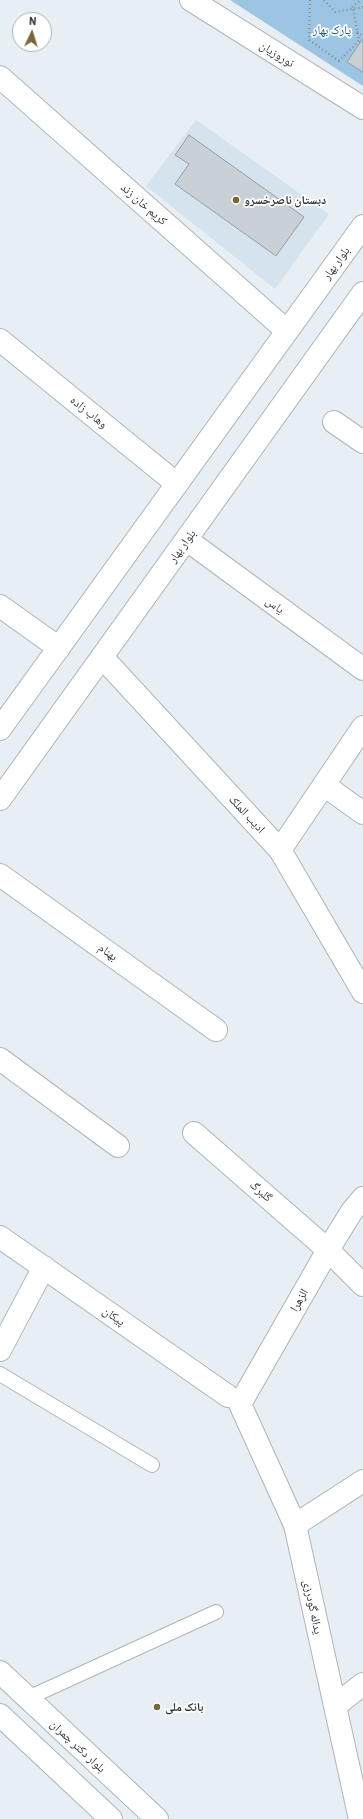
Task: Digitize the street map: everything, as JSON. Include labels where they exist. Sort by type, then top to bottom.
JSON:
[{"type":"street","name":"نوروزیان","points":[[191,0],[363,108]]},
{"type":"street","name":"کریم خان زند","points":[[0,77],[287,331]]},
{"type":"street","name":"بلوار بهار","points":[[0,729],[363,226]]},
{"type":"street","name":"بلوار بهار","points":[[1,794],[187,540],[363,293]]},
{"type":"street","name":"وهاب زاده","points":[[0,340],[177,484]]},
{"type":"street","points":[[334,422],[363,442]]},
{"type":"street","name":"یاس","points":[[187,540],[363,669]]},
{"type":"street","points":[[0,606],[59,648]]},
{"type":"street","name":"ادیب الملک","points":[[102,657],[280,850],[363,992]]},
{"type":"street","points":[[280,850],[363,726]]},
{"type":"street","points":[[324,785],[363,813]]},
{"type":"street","name":"بهنام","points":[[0,875],[216,1030]]},
{"type":"street","points":[[0,1059],[118,1146]]},
{"type":"street","name":"گلبرگ","points":[[194,1133],[328,1250],[363,1285]]},
{"type":"street","name":"الزهرا","points":[[234,1400],[352,1211],[363,1198]]},
{"type":"street","name":"پیکان","points":[[0,1237],[234,1400]]},
{"type":"street","points":[[0,1350],[44,1267]]},
{"type":"street","name":"یداله گودرزی","points":[[234,1400],[295,1525],[361,1816]]},
{"type":"street","points":[[295,1525],[363,1481]]},
{"type":"street","name":"بلوار دکتر چمران","points":[[0,1672],[157,1819]]},
{"type":"street","points":[[335,1706],[363,1684]]},
{"type":"street","points":[[0,1715],[111,1819]]},
{"type":"lane","points":[[0,1374],[152,1465]]},
{"type":"lane","points":[[28,1698],[216,1612]]},
{"type":"path","points":[[310,0],[309,40],[339,61],[359,41],[352,8]]},
{"type":"path","points":[[324,0],[335,12],[363,7]]},
{"type":"path","points":[[352,8],[361,0]]},
{"type":"path","points":[[357,32],[363,36]]},
{"type":"shaded area","name":"دبستان ناصرخسرو","points":[[196,120],[329,214],[275,289],[146,186]]},
{"type":"green space","name":"پارک بهار","points":[[230,0],[363,0],[363,86]]},
{"type":"building","points":[[363,40],[363,72],[347,62]]},
{"type":"building","points":[[189,135],[304,217],[276,256],[175,184],[189,164],[175,155]]},
{"type":"place","name":"دبستان ناصرخسرو","points":[[236,200]]},
{"type":"place","name":"بانک ملی","points":[[157,1707]]}]
